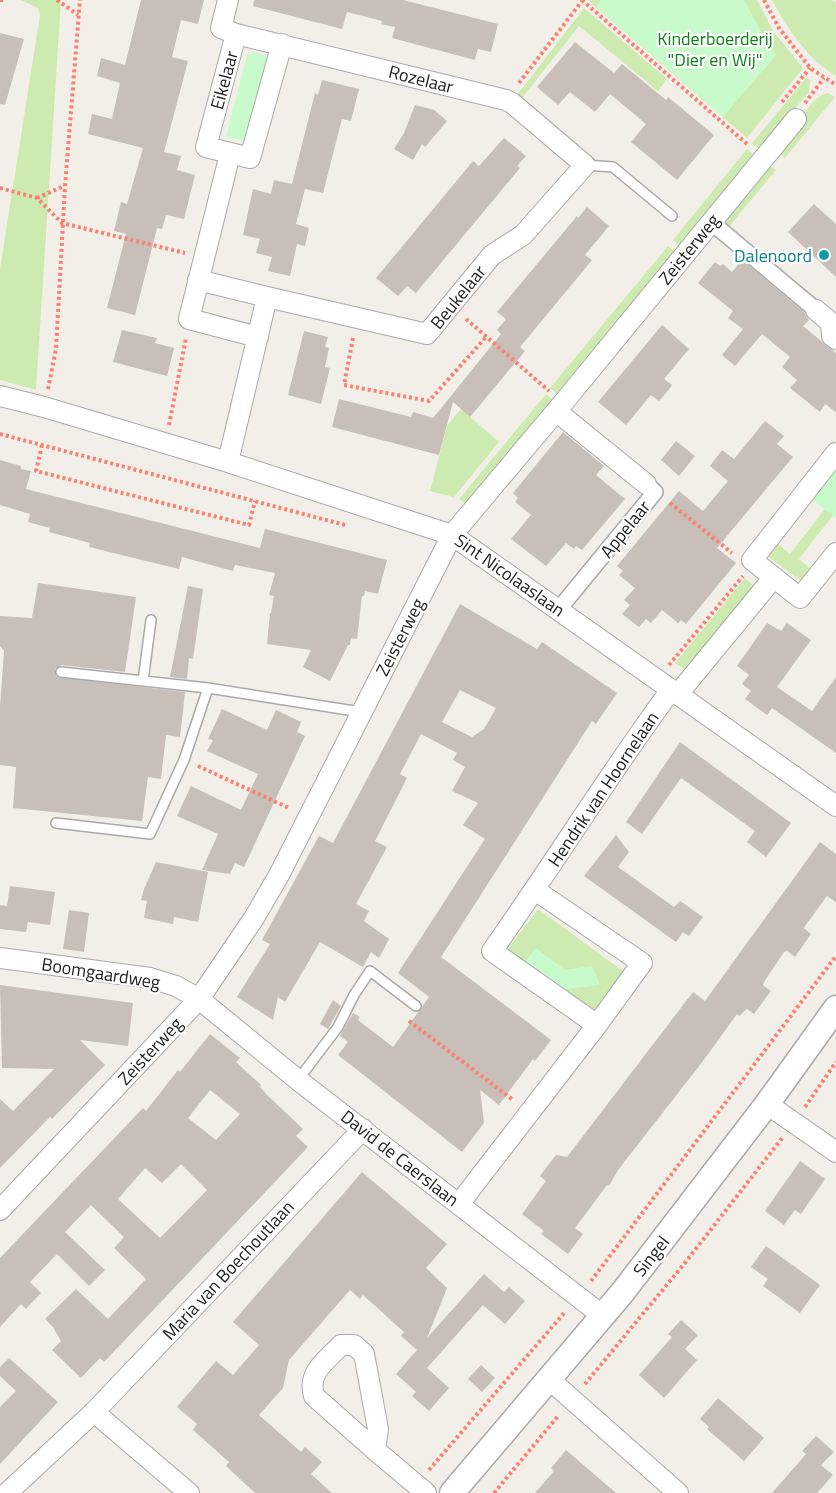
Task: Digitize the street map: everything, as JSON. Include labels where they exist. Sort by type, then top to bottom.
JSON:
[{"type":"street","name":"Eikelaar","points":[[228,0],[221,28],[236,34],[206,147],[230,154]]},
{"type":"street","name":"Rozelaar","points":[[236,34],[506,100],[583,168]]},
{"type":"street","points":[[258,337],[189,319],[230,154],[250,158],[282,44]]},
{"type":"street","name":"Zeisterweg","points":[[0,1210],[199,999],[254,918],[309,817],[452,534],[560,407],[796,119]]},
{"type":"street","name":"Beukelaar","points":[[267,297],[428,334],[492,255],[523,235],[583,168]]},
{"type":"street","points":[[711,222],[831,323],[832,336],[836,339]]},
{"type":"street","points":[[198,280],[267,297],[228,462]]},
{"type":"street","name":"Sint Nicolaaslaan","points":[[0,396],[228,462],[452,534],[836,806]]},
{"type":"street","name":"Appelaar","points":[[559,609],[651,488],[560,407]]},
{"type":"street","points":[[836,453],[752,560],[800,598],[836,553]]},
{"type":"street","name":"Hendrik van Hoornelaan","points":[[597,1025],[492,951],[669,688],[774,577]]},
{"type":"street","points":[[459,1203],[530,1113],[642,963],[535,890]]},
{"type":"street","name":"Boomgaardweg","points":[[0,958],[150,978],[176,986],[199,999]]},
{"type":"street","name":"David de Caerslaan","points":[[199,999],[298,1080],[603,1316]]},
{"type":"street","name":"Singel","points":[[452,1493],[603,1316],[767,1104],[836,1008]]},
{"type":"street","points":[[767,1104],[836,1152]]},
{"type":"street","name":"Maria van Boechoutlaan","points":[[7,1493],[94,1412],[363,1129]]},
{"type":"street","points":[[375,1450],[378,1429],[364,1354],[354,1345],[340,1345],[313,1375],[311,1381],[314,1396],[375,1450],[421,1489]]},
{"type":"street","points":[[550,1380],[678,1493]]},
{"type":"street","points":[[94,1412],[189,1493]]},
{"type":"lane","points":[[583,168],[613,168],[672,216]]},
{"type":"lane","points":[[143,681],[152,620]]},
{"type":"lane","points":[[61,672],[208,688],[361,712]]},
{"type":"lane","points":[[56,823],[150,834],[184,760],[208,688]]},
{"type":"lane","points":[[298,1080],[338,1027],[354,995],[370,971],[416,1006]]},
{"type":"path","points":[[0,0],[6,0]]},
{"type":"path","points":[[57,0],[79,15]]},
{"type":"path","points":[[44,407],[56,349],[62,223],[80,0]]},
{"type":"path","points":[[506,100],[582,0],[748,144]]},
{"type":"path","points":[[764,0],[786,37],[810,68],[836,85]]},
{"type":"path","points":[[796,119],[797,113],[825,78]]},
{"type":"path","points":[[37,198],[65,186]]},
{"type":"path","points":[[0,188],[37,198],[62,223],[203,258]]},
{"type":"path","points":[[451,307],[560,407]]},
{"type":"path","points":[[165,444],[189,319]]},
{"type":"path","points":[[356,319],[344,385],[429,401],[486,337]]},
{"type":"path","points":[[0,434],[355,527]]},
{"type":"path","points":[[42,445],[36,471],[249,525],[255,501]]},
{"type":"path","points":[[651,488],[739,559],[752,560],[669,688]]},
{"type":"path","points":[[184,760],[309,817]]},
{"type":"path","points":[[421,1489],[598,1273],[836,956]]},
{"type":"path","points":[[416,1006],[406,1019],[530,1113]]},
{"type":"path","points":[[494,1493],[684,1264],[794,1122],[836,1062]]},
{"type":"green space","points":[[21,0],[61,0],[36,390],[0,380],[0,269],[40,15],[38,8]]},
{"type":"green space","name":"Kinderboerderij \"Dier en Wij\"","points":[[590,0],[757,0],[773,31],[803,68],[747,138]]},
{"type":"green space","name":"Kinderboerderij \"Dier en Wij\"","points":[[601,0],[744,0],[776,55],[723,117],[596,7]]},
{"type":"green space","points":[[772,0],[832,0],[836,2],[836,76],[807,52]]},
{"type":"green space","points":[[584,8],[667,79],[658,91],[579,26],[522,98],[517,95]]},
{"type":"green space","points":[[253,52],[267,56],[246,138],[241,140],[226,137],[247,55]]},
{"type":"green space","points":[[807,77],[810,80],[809,92],[760,150],[752,143]]},
{"type":"green space","points":[[828,93],[835,97],[785,158],[779,152],[806,120],[802,116],[816,99]]},
{"type":"green space","points":[[747,149],[755,156],[681,247],[673,240]]},
{"type":"green space","points":[[769,165],[776,170],[727,229],[720,224]]},
{"type":"green space","points":[[668,246],[676,253],[559,395],[550,388]]},
{"type":"green space","points":[[546,394],[554,401],[467,505],[459,499]]},
{"type":"green space","points":[[461,409],[499,442],[454,497],[430,491],[447,426]]},
{"type":"green space","points":[[836,465],[836,518],[810,498]]},
{"type":"green space","points":[[825,509],[833,515],[799,559],[813,571],[804,583],[766,555],[776,543],[790,554]]},
{"type":"green space","points":[[745,578],[754,586],[684,669],[675,663]]},
{"type":"green space","points":[[538,909],[627,974],[594,1019],[504,954]]},
{"type":"green space","points":[[536,948],[565,970],[592,966],[600,985],[562,990],[525,962]]},
{"type":"building","points":[[141,0],[204,0],[198,24],[181,20],[172,57],[188,61],[164,152],[181,156],[177,170],[195,175],[184,219],[166,215],[162,229],[157,228],[135,315],[107,308],[126,234],[114,231],[121,202],[127,204],[143,148],[88,134],[92,114],[112,119],[120,83],[97,76],[101,58],[125,65]]},
{"type":"building","points":[[254,0],[403,0],[498,24],[491,52],[478,49],[475,60],[392,38],[395,27],[381,24],[382,21],[347,12],[342,29],[253,6]]},
{"type":"building","points":[[0,33],[24,39],[5,105],[0,104]]},
{"type":"building","points":[[575,42],[614,73],[622,64],[666,100],[668,97],[714,135],[677,180],[631,142],[646,124],[610,94],[595,112],[570,92],[558,105],[537,87]]},
{"type":"building","points":[[322,80],[359,89],[351,121],[342,119],[323,193],[305,189],[296,224],[309,228],[305,246],[297,244],[290,276],[268,271],[272,257],[256,253],[260,239],[243,235],[253,189],[271,194],[274,180],[292,184],[315,93],[318,95]]},
{"type":"building","points":[[415,105],[434,110],[447,121],[425,147],[422,144],[413,160],[394,149],[404,133]]},
{"type":"building","points":[[504,138],[526,156],[517,166],[520,168],[416,293],[407,286],[398,296],[376,278],[473,161],[479,166]]},
{"type":"building","name":"Dalenoord","points":[[814,204],[836,224],[836,277],[788,232]]},
{"type":"building","points":[[587,207],[609,226],[585,255],[592,260],[520,347],[525,351],[470,417],[453,402],[439,455],[332,427],[339,399],[411,417],[413,412],[433,418],[501,334],[497,330],[506,319],[497,312]]},
{"type":"building","points":[[742,260],[805,313],[809,320],[803,326],[836,353],[836,412],[825,404],[820,412],[790,388],[797,380],[782,367],[790,357],[762,334],[735,366],[722,355],[743,329],[728,318],[733,311],[698,283],[715,262],[720,266],[723,264],[732,272]]},
{"type":"building","points":[[662,325],[689,349],[664,379],[672,385],[666,393],[659,401],[651,395],[626,425],[598,402]]},
{"type":"building","points":[[122,330],[157,338],[155,343],[174,348],[167,376],[113,362]]},
{"type":"building","points":[[304,331],[328,337],[325,347],[329,348],[325,367],[330,368],[321,404],[288,395]]},
{"type":"building","points":[[765,421],[784,436],[777,444],[793,457],[717,548],[736,563],[686,624],[681,620],[678,623],[662,610],[651,623],[646,619],[639,627],[622,614],[630,605],[624,600],[635,588],[619,575],[623,571],[617,566],[679,491],[703,511],[728,481],[710,466],[722,450],[734,459]]},
{"type":"building","points":[[563,432],[604,466],[596,475],[625,499],[582,550],[576,546],[574,549],[566,543],[546,566],[511,539],[531,515],[515,502],[518,498],[513,493]]},
{"type":"building","points":[[676,441],[695,456],[679,476],[661,460]]},
{"type":"building","points":[[0,460],[31,471],[26,489],[260,548],[265,529],[387,560],[378,594],[365,591],[362,596],[357,639],[351,638],[350,645],[330,681],[303,667],[311,650],[267,644],[274,596],[269,595],[275,573],[235,565],[233,571],[182,557],[179,569],[89,547],[90,543],[49,532],[50,528],[28,522],[30,514],[0,505]]},
{"type":"building","points":[[38,583],[136,597],[125,672],[61,665],[55,669],[57,677],[185,692],[180,737],[166,735],[161,779],[148,777],[142,821],[13,808],[16,767],[0,765],[0,706],[4,651],[0,646],[0,616],[32,618]]},
{"type":"building","points":[[188,586],[203,589],[193,659],[189,658],[187,679],[170,677]]},
{"type":"building","points":[[460,604],[537,649],[542,642],[617,693],[596,724],[592,721],[441,957],[551,1040],[535,1061],[533,1059],[499,1105],[480,1090],[484,1123],[462,1152],[338,1055],[348,1042],[340,1036],[353,1013],[360,1017],[358,1020],[393,1047],[429,997],[398,973],[485,839],[463,825],[478,803],[452,791],[465,767],[453,760],[457,753],[421,734],[400,774],[407,778],[375,841],[387,847],[356,904],[369,911],[364,921],[389,939],[379,958],[371,952],[363,967],[320,942],[285,1002],[278,997],[273,1020],[237,997],[270,944],[262,940],[319,836],[333,843]],"holes":[[[460,690],[496,708],[484,729],[472,737],[442,722]]]},
{"type":"building","points":[[767,623],[781,631],[787,623],[811,640],[777,687],[812,711],[836,677],[836,753],[772,708],[767,715],[745,699],[751,691],[742,684],[749,675],[737,666]]},
{"type":"building","points":[[222,709],[267,730],[276,710],[301,722],[297,732],[305,736],[244,867],[235,863],[230,874],[202,870],[218,834],[177,816],[191,786],[241,810],[258,774],[207,751],[213,740],[208,739]]},
{"type":"building","points":[[680,742],[791,823],[766,857],[747,842],[755,831],[681,778],[642,834],[626,822]]},
{"type":"building","points":[[616,835],[629,852],[618,867],[674,907],[680,901],[703,917],[689,936],[683,932],[676,942],[584,876]]},
{"type":"building","points":[[820,842],[836,854],[836,902],[827,896],[805,926],[804,928],[811,934],[795,957],[787,951],[784,952],[764,982],[763,985],[771,991],[754,1014],[747,1009],[739,1016],[737,1014],[618,1170],[609,1186],[607,1185],[575,1228],[583,1234],[568,1254],[541,1234],[544,1231],[522,1214],[546,1181],[540,1176],[556,1155],[567,1157],[693,992],[705,1001]]},
{"type":"building","points":[[156,862],[208,872],[198,922],[174,917],[173,924],[144,918],[147,901],[141,900]]},
{"type":"building","points":[[10,886],[55,892],[50,925],[28,922],[26,932],[0,929],[0,905],[7,906]]},
{"type":"building","points":[[69,910],[89,913],[84,952],[63,949]]},
{"type":"building","points":[[0,985],[133,1003],[128,1046],[80,1040],[105,1065],[0,1168],[0,1099],[13,1111],[54,1069],[2,1068]]},
{"type":"building","points":[[333,1000],[341,1006],[328,1029],[320,1024]]},
{"type":"building","points":[[210,1034],[240,1058],[236,1062],[303,1129],[296,1136],[308,1147],[104,1362],[100,1358],[81,1378],[52,1350],[61,1341],[45,1319],[76,1289],[108,1319],[146,1279],[114,1248],[124,1237],[91,1205],[65,1232],[105,1270],[89,1286],[57,1254],[30,1282],[41,1293],[26,1309],[21,1304],[0,1327],[0,1258],[143,1108],[146,1111],[178,1070],[180,1072]],"holes":[[[210,1090],[240,1114],[216,1140],[188,1118]],[[181,1164],[207,1190],[160,1238],[118,1199],[145,1168],[162,1183]]]},
{"type":"building","points":[[800,1161],[825,1179],[801,1214],[795,1210],[784,1225],[765,1211]]},
{"type":"building","points":[[362,1172],[447,1244],[426,1268],[447,1288],[427,1338],[484,1274],[504,1292],[509,1287],[525,1301],[505,1324],[483,1305],[427,1368],[449,1388],[429,1411],[412,1396],[416,1392],[396,1374],[417,1350],[401,1336],[404,1332],[363,1295],[360,1299],[350,1290],[289,1360],[283,1388],[259,1415],[301,1452],[305,1447],[322,1462],[311,1474],[332,1493],[255,1493],[226,1466],[229,1462],[193,1430],[197,1424],[177,1407],[216,1361],[233,1375],[259,1345],[233,1322]]},
{"type":"building","points":[[766,1246],[820,1285],[800,1313],[763,1286],[768,1279],[751,1267]]},
{"type":"building","points":[[681,1320],[698,1335],[685,1349],[697,1360],[664,1398],[639,1375],[672,1337],[668,1334]]},
{"type":"building","points":[[9,1358],[58,1402],[0,1464],[0,1407],[16,1391],[0,1376],[0,1367]]},
{"type":"building","points":[[481,1365],[495,1378],[482,1392],[468,1379]]},
{"type":"building","points":[[718,1398],[764,1438],[744,1461],[707,1429],[709,1427],[700,1419]]},
{"type":"building","points":[[816,1436],[834,1452],[821,1465],[833,1475],[817,1493],[772,1493],[806,1454],[802,1451]]},
{"type":"building","points":[[566,1450],[616,1493],[535,1493],[554,1471],[551,1468]]},
{"type":"place","name":"Dalenoord","points":[[824,255]]}]
